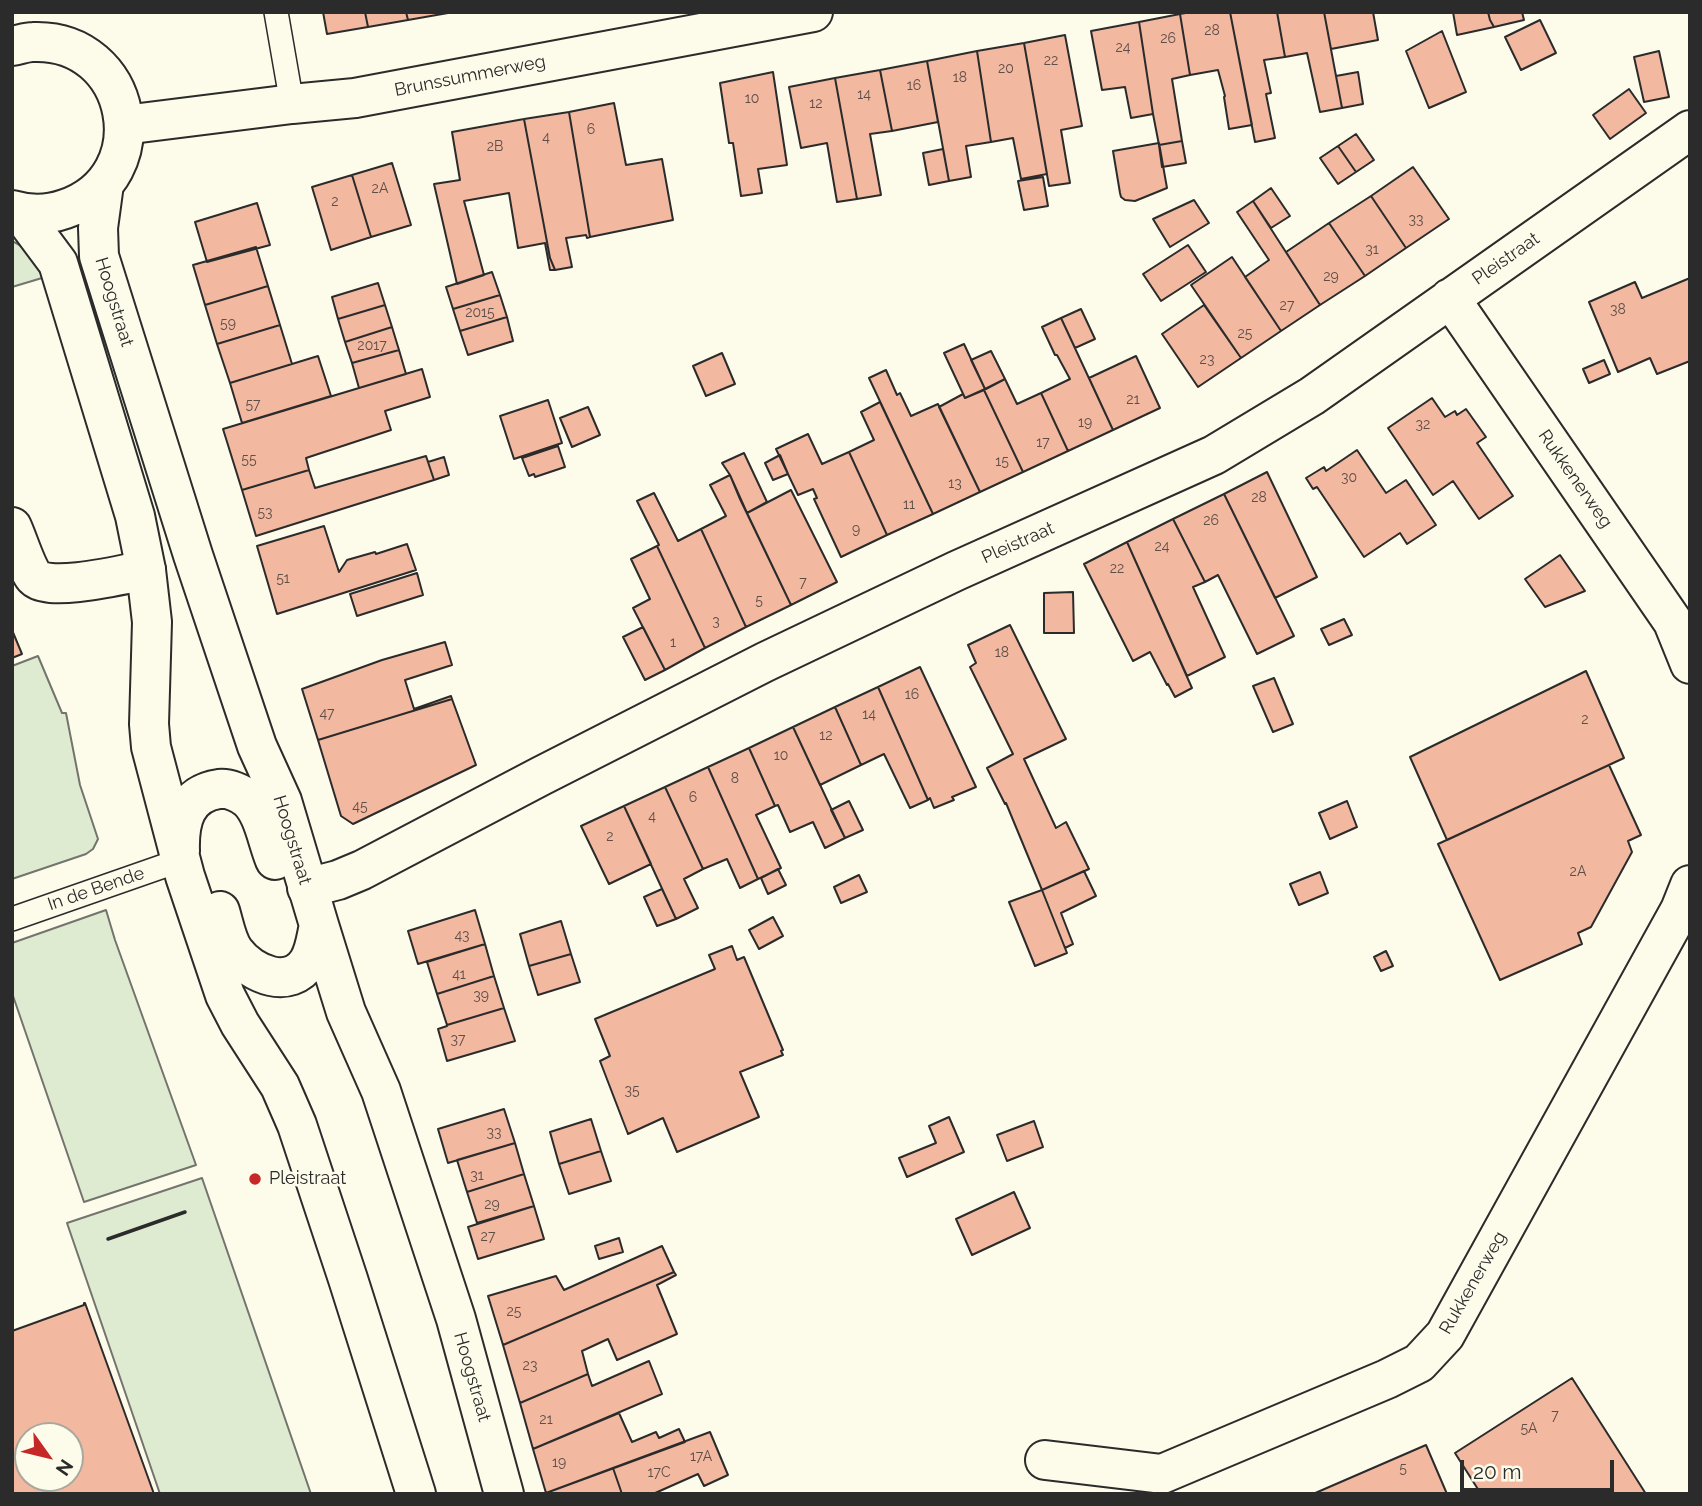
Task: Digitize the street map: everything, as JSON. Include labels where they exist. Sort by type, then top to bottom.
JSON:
[{"type":"street","name":"Brunssummerweg","points":[[124,125],[355,98],[813,12]]},
{"type":"street","points":[[12,46],[32,42],[55,43],[77,50],[96,64],[111,81],[121,102],[124,125],[120,156],[104,184],[75,206],[57,212],[38,214],[16,211]]},
{"type":"street","name":"Pleistraat","points":[[307,888],[362,870],[765,662],[956,571],[1214,455],[1312,396],[1690,130]]},
{"type":"street","name":"Hoogstraat","points":[[104,184],[98,228],[99,256],[193,555],[257,746],[282,801],[346,1012],[381,1091],[447,1293],[504,1494]]},
{"type":"street","points":[[16,211],[58,264],[135,516],[146,570],[152,622],[149,699],[151,747],[183,868],[225,995],[279,1086],[297,1125],[416,1494]]},
{"type":"street","name":"Rukkenerweg","points":[[1450,298],[1673,622],[1690,664]]},
{"type":"street","points":[[12,527],[35,579],[44,583],[75,583],[146,570]]},
{"type":"street","points":[[307,888],[289,876],[274,859],[258,812],[237,792],[224,788],[208,791],[189,805],[180,834],[183,868],[204,887],[218,905],[233,950],[244,961],[265,974],[288,978],[300,972],[309,961],[319,925]]},
{"type":"street","name":"Rukkenerweg","points":[[1045,1460],[1162,1475],[1419,1363],[1445,1335],[1680,910],[1690,885]]},
{"type":"lane","points":[[276,12],[292,104]]},
{"type":"lane","name":"In de Bende","points":[[12,919],[183,868]]},
{"type":"green space","points":[[12,241],[32,256],[39,266],[42,278],[12,287]]},
{"type":"green space","points":[[38,656],[62,713],[66,713],[80,785],[98,839],[93,849],[86,854],[12,879],[12,666]]},
{"type":"green space","points":[[106,910],[196,1165],[84,1202],[12,993],[12,943]]},
{"type":"green space","points":[[202,1178],[311,1494],[160,1494],[67,1223]]},
{"type":"building","points":[[323,12],[365,12],[368,27],[327,34]]},
{"type":"building","points":[[365,12],[406,12],[408,20],[368,27]]},
{"type":"building","points":[[406,12],[448,12],[448,13],[408,20]]},
{"type":"building","points":[[1230,12],[1252,125],[1229,129],[1225,96],[1218,70],[1190,75],[1180,14]]},
{"type":"building","points":[[1230,12],[1277,12],[1285,57],[1264,60],[1271,93],[1266,94],[1275,138],[1255,142]]},
{"type":"building","points":[[1277,12],[1324,12],[1342,108],[1320,112],[1307,53],[1285,57]]},
{"type":"building","points":[[1324,12],[1373,12],[1378,40],[1331,49]]},
{"type":"building","points":[[1453,12],[1488,12],[1494,27],[1457,35]]},
{"type":"building","points":[[1488,12],[1522,12],[1524,20],[1494,27]]},
{"type":"building","points":[[1180,14],[1190,75],[1172,79],[1182,141],[1159,145],[1139,22]]},
{"type":"building","points":[[1540,20],[1556,53],[1521,70],[1505,37]]},
{"type":"building","points":[[1139,22],[1153,114],[1131,118],[1125,87],[1102,90],[1091,31]]},
{"type":"building","points":[[1442,31],[1466,92],[1429,108],[1406,51]]},
{"type":"building","points":[[1065,35],[1082,126],[1061,130],[1070,183],[1049,186],[1024,43]]},
{"type":"building","points":[[1024,43],[1047,174],[1021,179],[1013,138],[991,142],[977,51]]},
{"type":"building","points":[[977,51],[991,142],[966,146],[971,177],[949,181],[927,61]]},
{"type":"building","points":[[1659,51],[1669,97],[1644,102],[1634,57]]},
{"type":"building","points":[[927,61],[938,122],[892,131],[880,70]]},
{"type":"building","points":[[880,70],[892,131],[870,134],[881,195],[857,199],[835,78]]},
{"type":"building","points":[[773,72],[787,165],[758,169],[762,193],[741,196],[733,143],[729,143],[720,83]]},
{"type":"building","points":[[1358,72],[1363,104],[1342,108],[1336,76]]},
{"type":"building","points":[[835,78],[857,199],[837,202],[827,143],[801,148],[789,87]]},
{"type":"building","points":[[1629,89],[1646,113],[1610,139],[1593,115]]},
{"type":"building","points":[[614,103],[626,165],[662,159],[673,220],[590,237],[569,112]]},
{"type":"building","points":[[569,112],[590,237],[587,238],[586,235],[566,238],[572,267],[555,270],[550,258],[524,119]]},
{"type":"building","points":[[524,119],[550,258],[555,270],[550,270],[545,243],[518,248],[509,193],[464,201],[484,275],[457,284],[434,184],[460,180],[452,132]]},
{"type":"building","points":[[1356,134],[1374,160],[1356,172],[1338,146]]},
{"type":"building","points":[[1182,141],[1186,163],[1162,167],[1159,145]]},
{"type":"building","points":[[1159,143],[1167,188],[1135,201],[1125,200],[1120,193],[1113,151]]},
{"type":"building","points":[[1338,146],[1356,172],[1338,184],[1320,158]]},
{"type":"building","points":[[943,149],[949,181],[929,185],[923,153]]},
{"type":"building","points":[[392,163],[411,225],[371,237],[352,175]]},
{"type":"building","points":[[1413,167],[1449,219],[1406,248],[1371,196]]},
{"type":"building","points":[[352,175],[371,237],[331,250],[312,187]]},
{"type":"building","points":[[1043,177],[1048,206],[1024,210],[1018,181]]},
{"type":"building","points":[[1271,188],[1290,216],[1271,228],[1253,201]]},
{"type":"building","points":[[1371,196],[1406,248],[1365,276],[1329,223]]},
{"type":"building","points":[[1194,200],[1209,223],[1170,247],[1153,219]]},
{"type":"building","points":[[1253,201],[1320,305],[1281,331],[1245,277],[1269,260],[1237,212]]},
{"type":"building","points":[[257,203],[270,245],[207,262],[195,222]]},
{"type":"building","points":[[1329,223],[1365,276],[1320,305],[1286,252]]},
{"type":"building","points":[[1188,245],[1206,272],[1161,301],[1143,274]]},
{"type":"building","points":[[256,247],[268,286],[205,305],[193,265]]},
{"type":"building","points":[[1232,257],[1281,331],[1241,358],[1191,285]]},
{"type":"building","points":[[492,272],[500,295],[453,309],[446,287]]},
{"type":"building","points":[[1690,278],[1690,361],[1657,374],[1650,358],[1618,372],[1589,302],[1635,282],[1642,298]]},
{"type":"building","points":[[378,283],[385,305],[338,319],[332,297]]},
{"type":"building","points":[[268,286],[280,325],[217,344],[205,305]]},
{"type":"building","points":[[500,295],[507,317],[460,331],[453,309]]},
{"type":"building","points":[[385,305],[392,327],[345,342],[338,319]]},
{"type":"building","points":[[1204,305],[1241,358],[1198,387],[1162,334]]},
{"type":"building","points":[[1081,309],[1095,339],[1075,348],[1061,318]]},
{"type":"building","points":[[507,317],[513,341],[468,355],[460,331]]},
{"type":"building","points":[[1061,318],[1113,430],[1068,451],[1041,393],[1070,379],[1042,327]]},
{"type":"building","points":[[280,325],[292,364],[230,383],[217,344]]},
{"type":"building","points":[[392,327],[399,350],[352,363],[345,342]]},
{"type":"building","points":[[964,344],[985,389],[965,398],[944,353]]},
{"type":"building","points":[[399,350],[406,374],[359,388],[352,363]]},
{"type":"building","points":[[991,351],[1005,379],[985,389],[971,360]]},
{"type":"building","points":[[722,353],[735,384],[706,396],[693,366]]},
{"type":"building","points":[[318,356],[331,396],[242,423],[230,383]]},
{"type":"building","points":[[1136,356],[1160,408],[1113,430],[1089,378]]},
{"type":"building","points":[[1604,360],[1610,374],[1589,383],[1583,369]]},
{"type":"building","points":[[422,369],[430,397],[385,411],[391,430],[306,458],[309,470],[242,490],[223,429]]},
{"type":"building","points":[[886,370],[897,395],[900,393],[911,416],[938,404],[980,492],[933,514],[869,378]]},
{"type":"building","points":[[1005,379],[1017,404],[1041,393],[1068,451],[1023,472],[984,390]]},
{"type":"building","points":[[984,390],[1023,472],[980,492],[939,407],[963,394],[965,398]]},
{"type":"building","points":[[1432,398],[1445,417],[1455,411],[1457,415],[1466,409],[1486,437],[1477,443],[1513,496],[1479,519],[1453,481],[1433,495],[1388,428]]},
{"type":"building","points":[[548,400],[562,443],[514,459],[500,416]]},
{"type":"building","points":[[880,402],[933,514],[887,535],[849,452],[874,440],[861,412]]},
{"type":"building","points":[[588,407],[600,435],[572,447],[560,418]]},
{"type":"building","points":[[808,434],[822,464],[849,452],[887,535],[841,557],[814,499],[817,498],[813,489],[798,495],[776,449]]},
{"type":"building","points":[[558,446],[565,467],[535,477],[534,474],[529,476],[522,458]]},
{"type":"building","points":[[1357,450],[1386,493],[1406,480],[1436,525],[1407,544],[1400,533],[1364,557],[1317,487],[1313,489],[1306,478],[1324,467],[1326,471]]},
{"type":"building","points":[[744,453],[767,502],[747,513],[722,463]]},
{"type":"building","points":[[780,455],[788,474],[773,480],[765,463]]},
{"type":"building","points":[[426,456],[434,480],[256,536],[242,490],[309,470],[315,488]]},
{"type":"building","points":[[444,457],[449,475],[434,480],[428,462]]},
{"type":"building","points":[[1267,472],[1317,577],[1275,598],[1224,494]]},
{"type":"building","points":[[730,475],[791,605],[746,627],[701,529],[726,516],[710,485]]},
{"type":"building","points":[[791,490],[837,582],[791,605],[747,513]]},
{"type":"building","points":[[654,493],[678,541],[701,529],[746,627],[705,648],[637,501]]},
{"type":"building","points":[[1224,494],[1294,636],[1257,654],[1218,575],[1205,582],[1173,519]]},
{"type":"building","points":[[1173,519],[1205,582],[1193,587],[1225,657],[1187,676],[1127,542]]},
{"type":"building","points":[[324,526],[339,572],[347,560],[407,544],[416,570],[277,614],[257,546]]},
{"type":"building","points":[[1127,542],[1192,688],[1175,697],[1150,652],[1133,661],[1084,564]]},
{"type":"building","points":[[657,546],[705,648],[665,670],[633,608],[650,599],[631,559]]},
{"type":"building","points":[[1560,555],[1585,591],[1545,607],[1525,579]]},
{"type":"building","points":[[417,573],[423,595],[357,616],[350,594]]},
{"type":"building","points":[[1073,592],[1074,633],[1044,633],[1044,593]]},
{"type":"building","points":[[1344,619],[1352,635],[1329,645],[1321,629]]},
{"type":"building","points":[[1010,625],[1066,739],[1024,759],[1056,828],[1066,822],[1089,869],[1042,890],[1006,803],[987,768],[1013,754],[970,667],[976,663],[968,645]]},
{"type":"building","points":[[643,627],[665,670],[645,680],[623,637]]},
{"type":"building","points":[[12,630],[22,654],[12,658]]},
{"type":"building","points":[[445,642],[452,665],[405,680],[414,709],[451,696],[452,699],[318,740],[302,689],[382,660]]},
{"type":"building","points":[[920,667],[976,787],[934,808],[878,687]]},
{"type":"building","points":[[1586,671],[1624,758],[1447,840],[1410,757]]},
{"type":"building","points":[[1274,678],[1293,724],[1273,732],[1253,686]]},
{"type":"building","points":[[878,687],[928,800],[910,808],[884,754],[861,765],[835,707]]},
{"type":"building","points":[[452,699],[476,765],[353,824],[341,816],[318,740]]},
{"type":"building","points":[[835,707],[861,765],[820,785],[793,727]]},
{"type":"building","points":[[793,727],[845,838],[825,848],[813,822],[790,832],[749,748]]},
{"type":"building","points":[[749,748],[775,806],[756,815],[781,868],[758,879],[708,767]]},
{"type":"building","points":[[1609,765],[1641,835],[1628,841],[1632,852],[1591,927],[1578,933],[1582,944],[1500,980],[1438,844]]},
{"type":"building","points":[[708,767],[758,879],[740,888],[727,859],[703,869],[665,787]]},
{"type":"building","points":[[665,787],[703,869],[684,879],[698,908],[676,919],[624,806]]},
{"type":"building","points":[[849,801],[863,830],[845,838],[831,810]]},
{"type":"building","points":[[1347,801],[1357,827],[1330,839],[1319,813]]},
{"type":"building","points":[[624,806],[651,864],[609,884],[581,826]]},
{"type":"building","points":[[778,869],[786,885],[768,894],[761,878]]},
{"type":"building","points":[[1084,871],[1096,896],[1061,913],[1073,944],[1065,948],[1042,890]]},
{"type":"building","points":[[1320,872],[1328,893],[1299,905],[1290,884]]},
{"type":"building","points":[[859,875],[867,892],[841,903],[834,887]]},
{"type":"building","points":[[662,889],[676,919],[657,926],[644,897]]},
{"type":"building","points":[[1042,890],[1067,953],[1035,966],[1009,902]]},
{"type":"building","points":[[475,910],[485,944],[418,964],[408,931]]},
{"type":"building","points":[[773,917],[783,936],[759,949],[749,930]]},
{"type":"building","points":[[561,921],[571,954],[529,966],[520,934]]},
{"type":"building","points":[[485,944],[494,976],[437,994],[427,962]]},
{"type":"building","points":[[732,946],[737,960],[744,957],[783,1050],[783,1055],[740,1072],[759,1117],[677,1152],[663,1118],[628,1134],[600,1061],[610,1056],[595,1019],[715,969],[709,955]]},
{"type":"building","points":[[1386,951],[1393,966],[1381,971],[1374,957]]},
{"type":"building","points":[[571,954],[580,982],[538,995],[529,966]]},
{"type":"building","points":[[494,976],[504,1008],[447,1025],[437,994]]},
{"type":"building","points":[[504,1008],[515,1041],[447,1061],[438,1029]]},
{"type":"building","points":[[504,1109],[515,1143],[448,1163],[438,1129]]},
{"type":"building","points":[[949,1117],[964,1152],[907,1177],[899,1158],[936,1143],[929,1126]]},
{"type":"building","points":[[591,1119],[601,1151],[559,1164],[550,1132]]},
{"type":"building","points":[[1034,1121],[1043,1147],[1007,1161],[997,1135]]},
{"type":"building","points":[[515,1143],[524,1174],[467,1192],[457,1160]]},
{"type":"building","points":[[601,1151],[611,1181],[569,1194],[559,1164]]},
{"type":"building","points":[[524,1174],[534,1206],[477,1223],[467,1192]]},
{"type":"building","points":[[1014,1192],[1030,1228],[972,1255],[956,1219]]},
{"type":"building","points":[[534,1206],[544,1239],[478,1259],[468,1227]]},
{"type":"building","points":[[619,1238],[623,1252],[599,1259],[595,1246]]},
{"type":"building","points":[[662,1246],[674,1272],[503,1345],[488,1296],[556,1276],[564,1290]]},
{"type":"building","points":[[674,1272],[676,1275],[657,1285],[677,1334],[617,1360],[608,1339],[582,1351],[588,1374],[520,1403],[503,1345]]},
{"type":"building","points":[[85,1303],[154,1494],[12,1494],[12,1331]]},
{"type":"building","points":[[649,1361],[662,1394],[533,1449],[520,1403],[588,1374],[592,1386]]},
{"type":"building","points":[[1572,1378],[1646,1494],[1481,1494],[1455,1453]]},
{"type":"building","points":[[619,1413],[632,1442],[656,1432],[659,1438],[679,1429],[685,1442],[546,1493],[533,1449]]},
{"type":"building","points":[[710,1432],[728,1475],[704,1486],[698,1474],[653,1494],[622,1494],[613,1468]]},
{"type":"building","points":[[1426,1445],[1447,1494],[1313,1494]]},
{"type":"building","points":[[613,1468],[622,1494],[546,1494],[546,1493]]},
{"type":"wall","points":[[108,1239],[185,1212]]},
{"type":"place","name":"Pleistraat","points":[[255,1179]]}]
